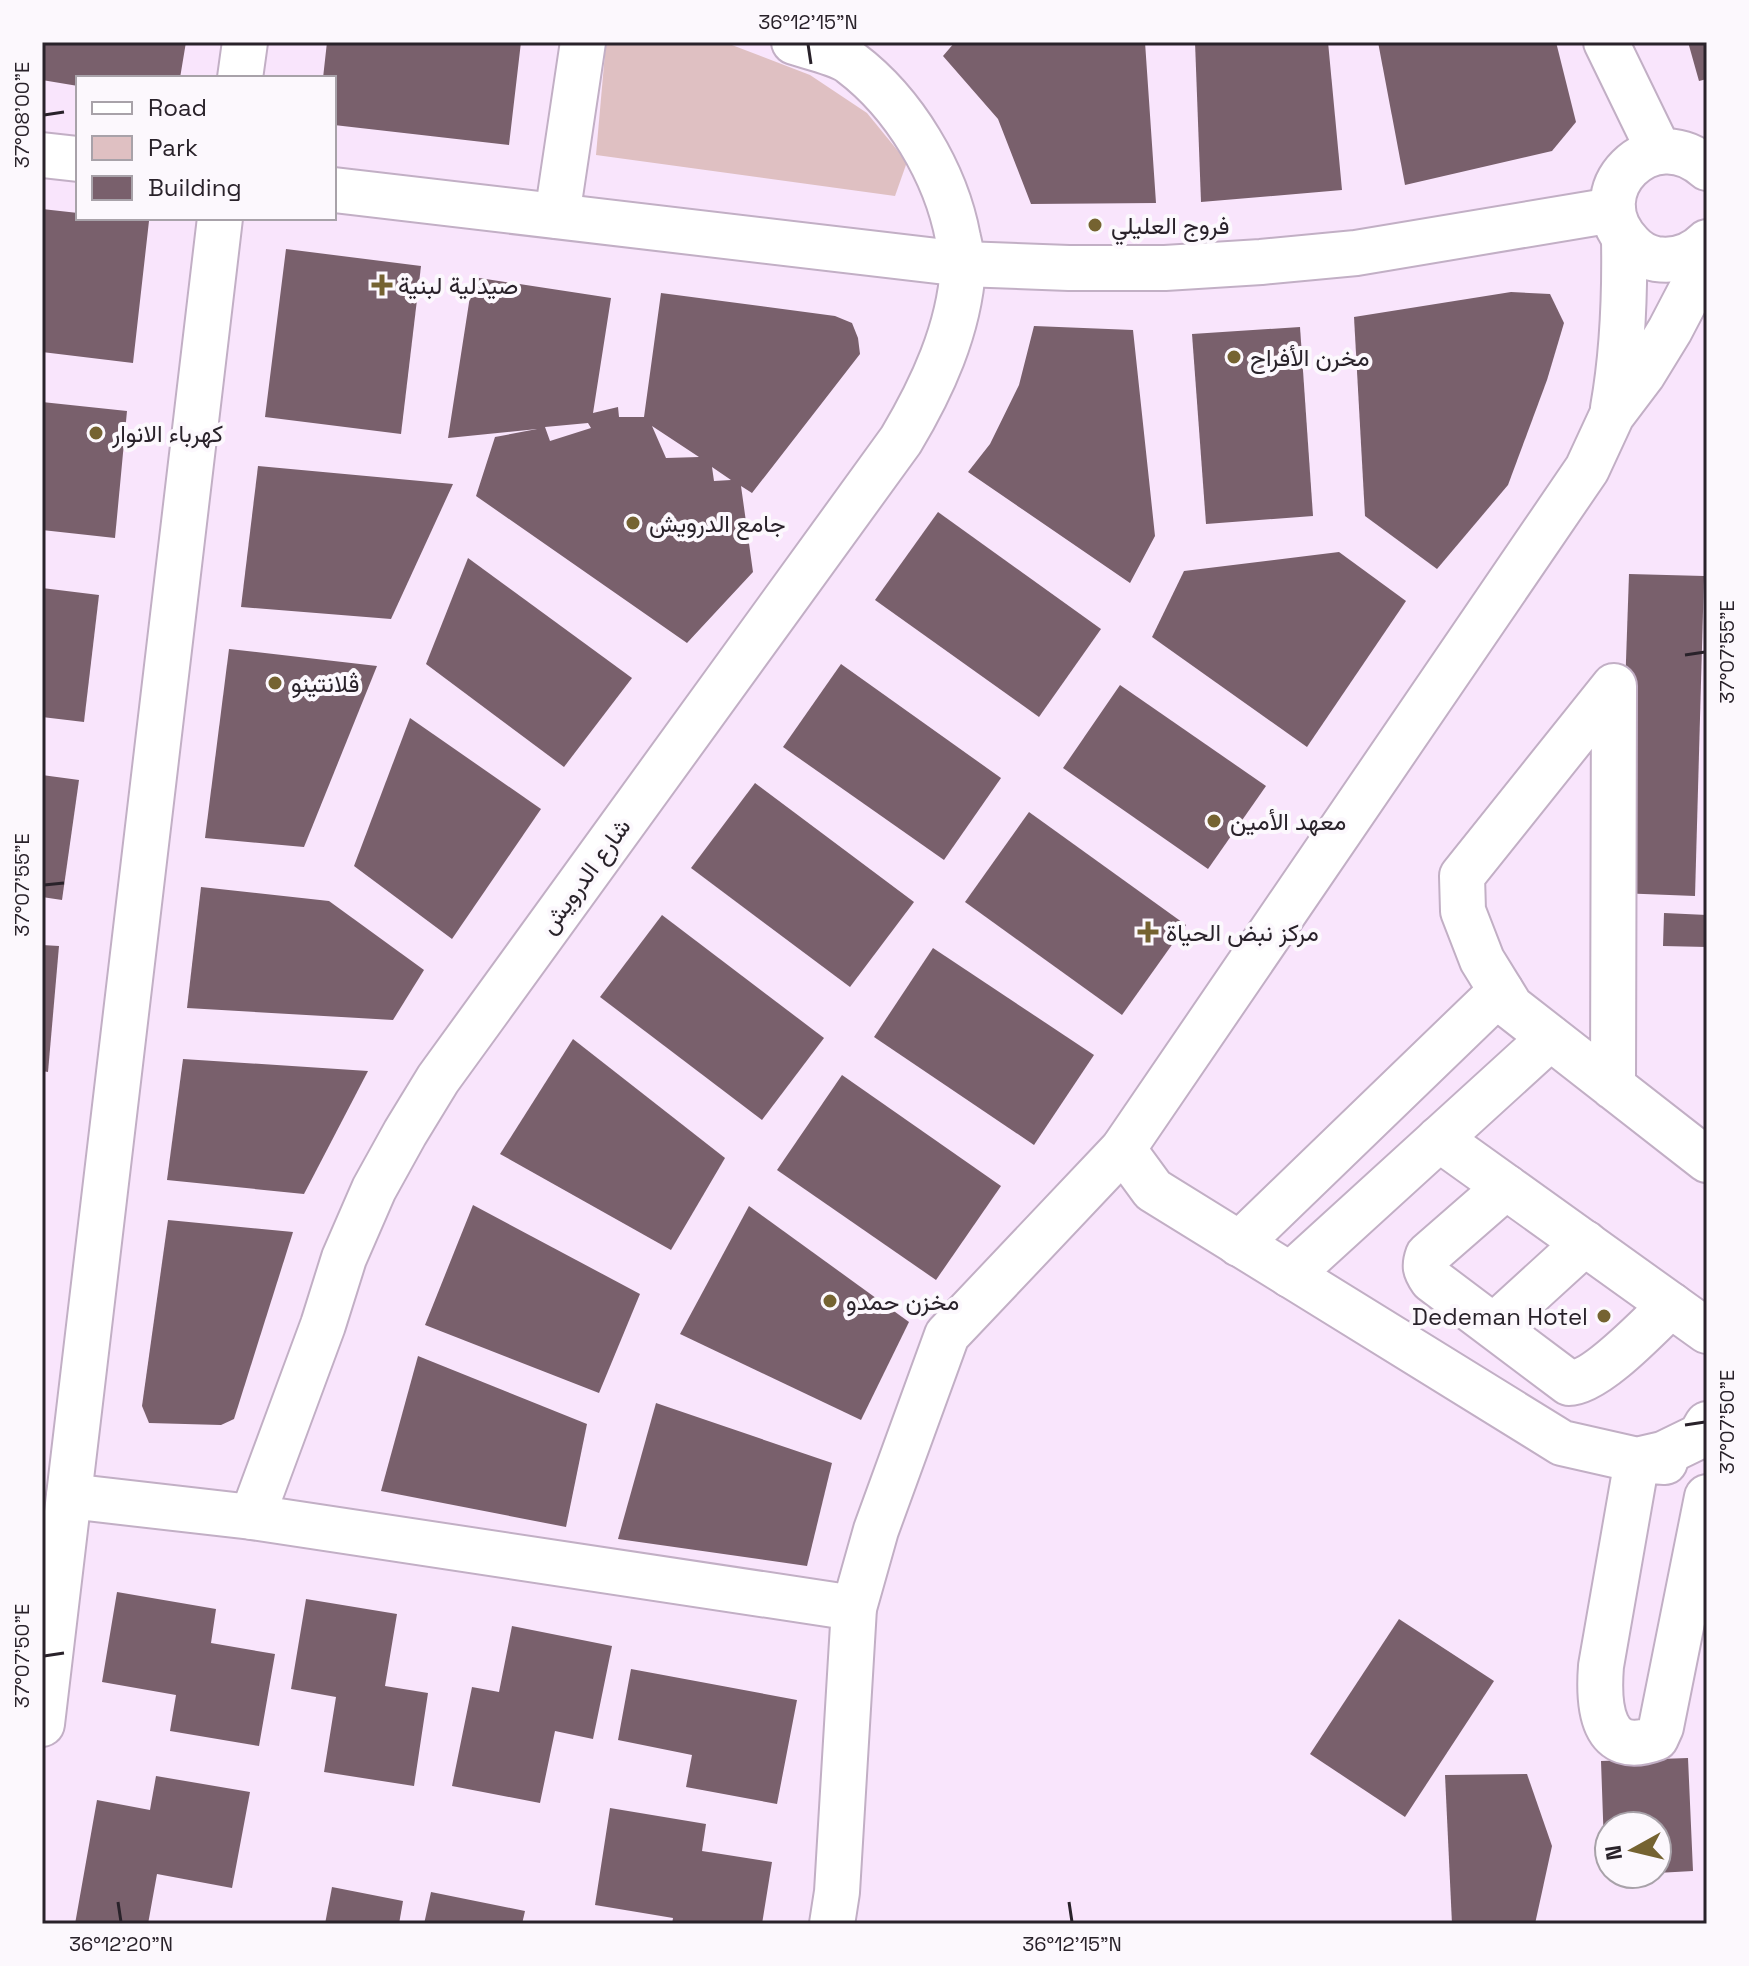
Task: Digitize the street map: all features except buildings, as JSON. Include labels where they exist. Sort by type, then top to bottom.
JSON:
[{"type":"street","points":[[240,76],[245,42]]},
{"type":"street","points":[[557,216],[583,42]]},
{"type":"street","name":"شارع الدرويش","points":[[252,1517],[323,1325],[344,1258],[374,1189],[405,1133],[438,1079],[901,440],[940,362],[958,302],[963,264],[956,225],[943,187],[926,151],[878,87],[849,60],[794,42]]},
{"type":"street","points":[[1606,42],[1689,156]]},
{"type":"street","points":[[42,155],[76,159]]},
{"type":"street","points":[[1612,415],[1624,328],[1618,224],[1613,196],[1624,172],[1646,155],[1689,156]]},
{"type":"street","points":[[336,190],[963,264],[1069,268],[1165,268],[1261,262],[1618,224]]},
{"type":"street","points":[[42,1724],[220,220]]},
{"type":"street","points":[[1618,224],[1636,251],[1652,258],[1668,260],[1686,257],[1707,242]]},
{"type":"street","points":[[838,1913],[854,1608],[876,1530],[947,1335],[1123,1149],[1587,469],[1612,415],[1643,374],[1670,330],[1694,284],[1707,250]]},
{"type":"street","points":[[1613,1087],[1614,686],[1462,876],[1463,911],[1482,960],[1511,1007],[1550,1038],[1613,1087],[1707,1160]]},
{"type":"street","points":[[1239,1244],[1501,991]]},
{"type":"street","points":[[1290,1275],[1550,1038]]},
{"type":"street","points":[[1439,1139],[1707,1331]]},
{"type":"street","points":[[1123,1149],[1153,1190],[1562,1443],[1637,1460],[1707,1465]]},
{"type":"street","points":[[1506,1187],[1428,1255],[1426,1271],[1432,1280],[1569,1383],[1576,1383],[1597,1372],[1671,1305]]},
{"type":"street","points":[[1494,1326],[1585,1243]]},
{"type":"street","points":[[1637,1460],[1663,1454],[1700,1436],[1707,1424]]},
{"type":"street","points":[[1637,1460],[1599,1691],[1608,1730],[1614,1738],[1627,1743],[1647,1742],[1656,1738],[1661,1727],[1707,1497]]},
{"type":"street","points":[[69,1496],[252,1517],[854,1608]]},
{"type":"green space","points":[[606,42],[724,42],[810,75],[867,113],[907,162],[895,196],[596,155]]},
{"type":"place","name":"فروج العليلي","points":[[1095,225]]},
{"type":"place","name":"صيدلية لبنية","points":[[382,285]]},
{"type":"place","name":"مخرن الأفراح","points":[[1234,357]]},
{"type":"place","name":"كهرباء الانوار","points":[[96,433]]},
{"type":"place","name":"جامع الدرويش","points":[[633,523]]},
{"type":"place","name":"ڤلانتينو","points":[[275,683]]},
{"type":"place","name":"معهد الأمين","points":[[1214,821]]},
{"type":"place","name":"مركز نبض الحياة","points":[[1148,932]]},
{"type":"place","name":"مخزن حمدو","points":[[830,1301]]},
{"type":"place","name":"Dedeman Hotel","points":[[1604,1316]]}]
